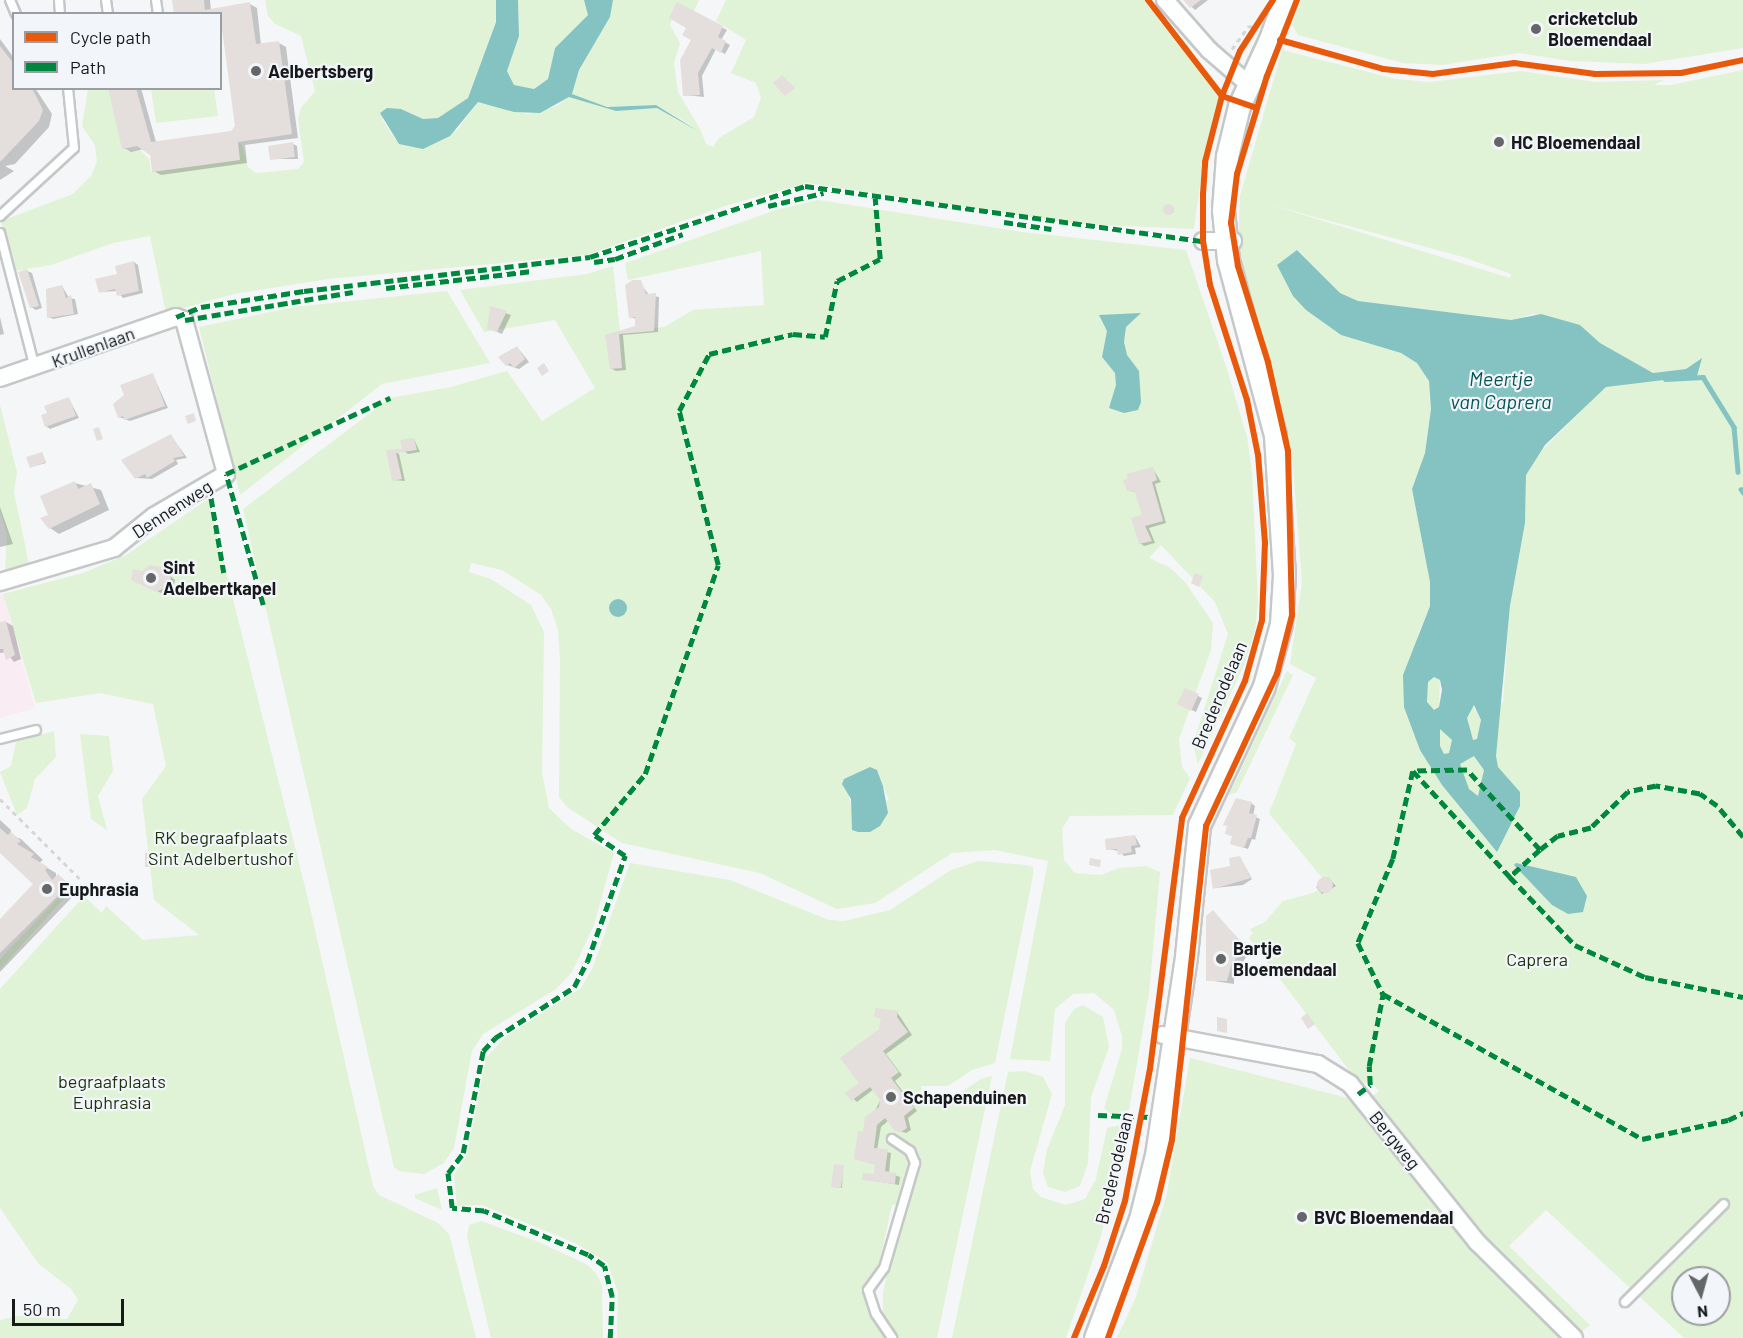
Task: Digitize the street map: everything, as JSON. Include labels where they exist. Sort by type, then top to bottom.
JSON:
[{"type":"street","points":[[1165,0],[1238,77]]},
{"type":"street","name":"Brederodelaan","points":[[1095,1338],[1140,1219],[1169,1037],[1190,846],[1186,829],[1210,784],[1246,696],[1268,655],[1270,598],[1265,468],[1253,397],[1218,278],[1218,241],[1211,186],[1215,151],[1238,77],[1257,36],[1274,12]]},
{"type":"street","name":"Krullenlaan","points":[[0,378],[35,368],[176,317],[184,320]]},
{"type":"street","name":"Dennenweg","points":[[0,582],[114,548],[154,516],[226,474],[194,345],[184,320]]},
{"type":"street","name":"Bergweg","points":[[1169,1037],[1318,1064],[1350,1084],[1477,1242],[1574,1338]]},
{"type":"street","name":"Brederodelaan","points":[[1081,1338],[1123,1234],[1155,1127]]},
{"type":"lane","points":[[0,216],[74,148],[68,90]]},
{"type":"lane","points":[[0,233],[35,368]]},
{"type":"lane","points":[[0,739],[36,730]]},
{"type":"lane","points":[[892,1139],[910,1150],[915,1163],[884,1268],[868,1290],[876,1314],[892,1338]]},
{"type":"lane","points":[[1625,1302],[1724,1204]]},
{"type":"path","points":[[1238,77],[1256,28],[1274,12]]},
{"type":"path","points":[[1229,51],[1249,26],[1256,28]]},
{"type":"path","points":[[0,799],[82,881]]},
{"type":"shaded area","points":[[3,594],[35,708],[0,718],[0,595]]},
{"type":"green space","points":[[265,0],[496,0],[496,21],[468,98],[438,118],[423,119],[401,109],[382,119],[395,139],[457,130],[478,102],[528,114],[557,106],[569,97],[616,111],[657,108],[698,129],[656,105],[607,107],[572,94],[579,70],[610,17],[613,0],[699,0],[692,16],[672,18],[670,25],[680,43],[674,63],[678,92],[700,129],[706,144],[713,147],[719,138],[754,117],[761,98],[756,83],[731,73],[746,40],[716,21],[726,0],[1152,0],[1223,91],[1200,185],[1194,229],[1077,224],[808,183],[731,204],[587,255],[328,279],[234,294],[166,313],[150,236],[113,243],[51,265],[14,271],[1,221],[73,194],[91,176],[97,162],[95,145],[82,126],[88,90],[113,90],[127,151],[140,150],[149,159],[151,172],[234,160],[233,144],[241,143],[248,167],[256,173],[298,169],[304,162],[298,119],[301,108],[315,91],[301,36],[275,24],[268,16]]},
{"type":"green space","points":[[518,0],[584,0],[587,4],[588,15],[555,48],[548,79],[534,89],[514,85],[507,71],[519,36]]},
{"type":"green space","name":"cricketclub Bloemendaal","points":[[1301,0],[1743,0],[1743,48],[1644,64],[1570,61],[1519,53],[1442,65],[1403,63],[1298,35],[1292,25]]},
{"type":"green space","name":"Caprera","points":[[1282,50],[1396,79],[1429,82],[1521,71],[1595,82],[1664,80],[1654,85],[1671,85],[1743,70],[1743,1338],[1684,1338],[1671,1326],[1731,1326],[1731,1266],[1671,1266],[1671,1326],[1546,1210],[1509,1246],[1590,1325],[1580,1333],[1494,1251],[1370,1098],[1379,1091],[1370,1080],[1361,1086],[1249,938],[1253,933],[1250,929],[1265,922],[1283,901],[1313,893],[1321,888],[1323,879],[1269,813],[1296,744],[1289,738],[1316,678],[1290,664],[1302,582],[1292,452],[1238,249],[1240,196]],"holes":[[[1271,205],[1463,257],[1511,274],[1510,278]],[[1298,250],[1340,293],[1358,301],[1511,320],[1533,314],[1580,325],[1600,343],[1653,373],[1686,369],[1701,358],[1697,376],[1606,386],[1535,457],[1526,475],[1525,523],[1510,606],[1503,702],[1481,720],[1473,705],[1470,708],[1439,707],[1440,680],[1434,677],[1428,682],[1427,704],[1418,634],[1430,606],[1430,582],[1412,489],[1425,453],[1431,409],[1429,380],[1418,363],[1401,353],[1341,335],[1306,310],[1277,265]]]},
{"type":"green space","points":[[151,90],[214,90],[218,116],[156,123]]},
{"type":"green space","points":[[818,200],[1022,232],[1186,250],[1226,366],[1247,437],[1252,472],[1258,603],[1255,631],[1244,665],[1198,764],[1193,744],[1228,634],[1215,602],[1161,545],[1149,558],[1169,567],[1185,582],[1213,623],[1211,650],[1179,739],[1182,767],[1190,778],[1173,815],[1070,816],[1062,829],[1064,860],[1075,873],[1101,875],[1119,868],[1146,866],[1160,872],[1149,993],[1129,1110],[1111,1114],[1104,1108],[1122,1049],[1122,1036],[1114,1010],[1094,993],[1073,994],[1055,1009],[1050,1061],[1010,1059],[1048,861],[995,850],[952,853],[875,903],[837,909],[760,873],[622,843],[567,807],[559,797],[560,659],[558,629],[551,609],[541,595],[502,570],[471,563],[469,572],[491,579],[531,605],[544,632],[542,773],[549,808],[571,829],[614,853],[594,925],[572,972],[556,989],[483,1034],[472,1051],[454,1148],[444,1163],[424,1174],[399,1171],[394,1167],[243,509],[390,398],[451,387],[507,371],[542,421],[595,388],[555,320],[484,332],[460,290],[587,274],[613,266],[620,331],[664,327],[693,310],[764,305],[761,251],[628,280],[625,263],[776,210]],"holes":[[[877,770],[889,800],[852,811],[848,791]]]},
{"type":"green space","points":[[447,291],[490,363],[382,384],[240,495],[199,327],[294,307]]},
{"type":"green space","points":[[0,405],[17,472],[14,492],[29,564],[5,571],[7,535],[0,511]]},
{"type":"green space","points":[[208,499],[309,903],[373,1186],[379,1195],[438,1223],[449,1234],[476,1338],[0,1338],[0,1320],[18,1316],[67,1319],[78,1300],[71,1289],[38,1263],[0,1208],[0,989],[84,896],[102,913],[106,906],[143,940],[199,935],[154,900],[142,799],[166,766],[153,704],[100,693],[36,703],[3,594],[83,573],[126,555]]},
{"type":"green space","points":[[1287,671],[1293,675],[1237,792],[1229,795]]},
{"type":"green space","points":[[54,731],[56,757],[35,779],[27,808],[17,815],[0,772],[11,766],[16,742]]},
{"type":"green space","points":[[80,734],[109,736],[113,771],[98,796],[107,830],[91,819]]},
{"type":"green space","points":[[978,861],[1026,865],[1033,867],[1033,876],[995,1063],[972,1070],[948,1086],[921,1086],[921,1099],[948,1101],[981,1079],[992,1076],[937,1338],[896,1338],[883,1315],[883,1293],[901,1206],[892,1205],[873,1292],[873,1317],[884,1338],[617,1338],[618,1292],[607,1262],[575,1243],[482,1205],[457,1206],[454,1175],[467,1155],[486,1058],[504,1038],[581,988],[592,969],[630,863],[730,880],[829,920],[844,921],[890,910],[951,870]]},
{"type":"green space","points":[[65,891],[68,894],[0,969],[0,959]]},
{"type":"green space","points":[[1083,1005],[1103,1017],[1109,1047],[1091,1097],[1088,1163],[1080,1186],[1065,1192],[1048,1187],[1043,1172],[1047,1150],[1065,1105],[1065,1023],[1074,1009]]},
{"type":"green space","name":"BVC Bloemendaal","points":[[1190,1058],[1348,1098],[1464,1242],[1561,1338],[1117,1338],[1136,1297],[1167,1193]]},
{"type":"green space","points":[[1025,1071],[1043,1077],[1052,1094],[1030,1171],[1033,1189],[1041,1197],[1065,1205],[1085,1199],[1096,1179],[1107,1128],[1126,1124],[1101,1236],[1066,1338],[952,1338],[1008,1072]]},
{"type":"green space","points":[[437,1188],[442,1210],[415,1198],[415,1195]]},
{"type":"green space","points":[[481,1221],[536,1241],[586,1264],[596,1273],[602,1286],[603,1338],[491,1338],[467,1237],[469,1225]]},
{"type":"water","points":[[496,0],[518,0],[519,36],[507,71],[514,85],[534,89],[548,79],[555,48],[588,15],[584,0],[613,0],[610,17],[579,70],[572,94],[607,107],[656,105],[698,131],[657,108],[616,111],[569,97],[540,113],[514,112],[478,102],[450,136],[423,149],[399,144],[380,113],[387,108],[401,109],[423,119],[438,118],[468,98],[496,22]]},
{"type":"water","name":"Meertje van Caprera","points":[[1297,250],[1340,293],[1358,301],[1511,320],[1541,314],[1580,325],[1600,343],[1653,373],[1686,369],[1702,358],[1697,376],[1606,387],[1545,445],[1526,475],[1525,523],[1510,606],[1496,756],[1498,767],[1520,792],[1520,806],[1497,852],[1442,785],[1420,750],[1404,707],[1403,675],[1430,606],[1430,582],[1412,489],[1425,453],[1431,409],[1429,381],[1417,363],[1401,353],[1341,335],[1306,310],[1293,296],[1277,265]],"holes":[[[1434,677],[1440,680],[1442,690],[1439,707],[1434,710],[1427,702],[1428,682]],[[1474,705],[1481,720],[1477,739],[1473,740],[1467,718]],[[1440,729],[1452,740],[1449,753],[1444,754],[1440,746]],[[1474,756],[1484,770],[1478,796],[1469,789],[1460,764]]]},
{"type":"water","points":[[1141,313],[1126,327],[1124,342],[1127,355],[1139,371],[1141,402],[1138,410],[1124,413],[1109,408],[1116,385],[1115,373],[1102,357],[1107,331],[1099,315]]},
{"type":"water","points":[[614,599],[622,599],[627,604],[625,615],[614,617],[609,612],[609,604]]},
{"type":"water","points":[[870,767],[877,770],[883,786],[888,813],[880,826],[870,832],[858,832],[852,830],[851,799],[842,784],[844,779]]},
{"type":"water","points":[[1516,863],[1576,877],[1587,896],[1583,912],[1568,914],[1552,905],[1514,865]]},
{"type":"building","name":"Aelbertsberg","points":[[172,0],[204,0],[205,10],[250,2],[256,44],[279,41],[292,134],[238,142],[240,160],[152,172],[150,155],[137,146],[122,149],[108,90],[137,90],[151,142],[231,131],[235,126],[222,29],[222,12],[174,12]]},
{"type":"building","points":[[1183,0],[1201,0],[1190,8]]},
{"type":"building","points":[[677,2],[723,26],[718,37],[726,41],[721,53],[712,48],[698,73],[700,95],[683,96],[680,60],[691,40],[682,35],[686,28],[669,18]]},
{"type":"building","points":[[0,46],[12,61],[12,90],[33,90],[43,110],[39,121],[0,162]]},
{"type":"building","points":[[782,75],[795,88],[785,96],[773,83]]},
{"type":"building","points":[[293,142],[295,157],[270,160],[268,146]]},
{"type":"building","points":[[1168,203],[1174,209],[1168,215],[1162,209]]},
{"type":"building","points":[[134,261],[139,291],[117,296],[115,289],[99,293],[95,279],[117,274],[115,266]]},
{"type":"building","points":[[27,269],[39,306],[30,308],[18,272]]},
{"type":"building","points":[[633,280],[641,280],[646,294],[656,293],[654,331],[619,334],[622,368],[610,369],[605,335],[635,326],[635,317],[629,318],[625,285]]},
{"type":"building","points":[[62,285],[66,298],[71,295],[74,314],[47,318],[46,289]]},
{"type":"building","points":[[490,306],[507,311],[497,332],[487,329]]},
{"type":"building","points":[[517,346],[525,359],[514,368],[510,363],[506,366],[498,357]]},
{"type":"building","points":[[544,363],[549,371],[542,376],[537,368]]},
{"type":"building","points":[[153,373],[165,406],[124,420],[123,416],[118,418],[113,404],[124,395],[120,385]]},
{"type":"building","points":[[69,397],[76,416],[45,427],[41,415],[47,413],[44,406]]},
{"type":"building","points":[[194,413],[196,421],[188,424],[185,416]]},
{"type":"building","points":[[99,427],[103,439],[97,441],[93,429]]},
{"type":"building","points":[[171,434],[184,456],[173,458],[175,461],[147,478],[145,474],[135,479],[121,460]]},
{"type":"building","points":[[414,438],[417,450],[396,453],[402,479],[392,481],[386,450],[402,449],[400,440]]},
{"type":"building","points":[[42,452],[46,462],[30,468],[26,457]]},
{"type":"building","points":[[1153,467],[1157,480],[1152,482],[1163,521],[1145,526],[1152,541],[1139,544],[1131,518],[1142,515],[1135,492],[1127,491],[1123,480],[1128,479],[1126,474]]},
{"type":"building","points":[[75,481],[78,489],[91,483],[100,504],[49,529],[40,518],[48,515],[40,496]]},
{"type":"building","name":"Sint Adelbertkapel","points":[[150,565],[161,567],[171,577],[169,586],[156,592],[131,580],[133,569],[142,571]]},
{"type":"building","points":[[1195,573],[1203,576],[1199,587],[1191,583]]},
{"type":"building","points":[[6,621],[15,655],[6,660],[3,649],[0,649],[0,622]]},
{"type":"building","points":[[1185,688],[1199,694],[1191,711],[1177,704]]},
{"type":"building","points":[[1236,798],[1252,802],[1249,813],[1257,815],[1251,838],[1248,838],[1244,848],[1230,844],[1232,836],[1225,834],[1227,826],[1223,825]]},
{"type":"building","name":"Euphrasia","points":[[0,828],[8,835],[11,832],[21,841],[17,844],[34,854],[31,857],[48,867],[45,870],[52,880],[58,874],[69,885],[0,953],[0,919],[33,884],[0,853]]},
{"type":"building","points":[[1135,835],[1137,845],[1131,846],[1132,852],[1118,855],[1117,849],[1106,850],[1105,839]]},
{"type":"building","points":[[145,853],[160,853],[161,867],[145,867]]},
{"type":"building","points":[[1240,856],[1251,878],[1213,889],[1210,870],[1230,866],[1229,858]]},
{"type":"building","points":[[1090,858],[1101,860],[1100,867],[1089,865]]},
{"type":"building","points":[[1322,877],[1328,877],[1333,885],[1331,891],[1322,893],[1317,888],[1317,882]]},
{"type":"building","name":"Bartje Bloemendaal","points":[[1213,910],[1246,948],[1232,963],[1227,981],[1206,981],[1206,916]]},
{"type":"building","name":"Schapenduinen","points":[[875,1008],[898,1011],[897,1017],[908,1032],[883,1051],[899,1072],[891,1078],[914,1108],[904,1116],[907,1128],[901,1132],[895,1131],[885,1118],[877,1125],[874,1148],[888,1149],[885,1171],[896,1173],[895,1184],[862,1180],[863,1173],[874,1174],[875,1165],[854,1159],[858,1131],[863,1132],[865,1117],[879,1107],[880,1100],[870,1087],[851,1101],[845,1093],[859,1083],[840,1058],[879,1029],[881,1018],[874,1017]]},
{"type":"building","points":[[1307,1013],[1315,1024],[1308,1029],[1301,1018]]},
{"type":"building","points":[[1217,1017],[1227,1019],[1227,1033],[1217,1031]]},
{"type":"building","points":[[834,1164],[844,1165],[841,1188],[831,1187]]},
{"type":"waterway","points":[[1665,379],[1703,377],[1734,427],[1738,472]]},
{"type":"marked path","points":[[176,317],[201,307],[304,291],[590,257],[805,186],[1203,241]]},
{"type":"marked path","points":[[768,206],[823,193]]},
{"type":"marked path","points":[[610,1338],[612,1297],[604,1266],[588,1255],[484,1211],[452,1208],[448,1173],[463,1153],[483,1051],[495,1038],[574,987],[587,962],[625,856],[594,835],[645,774],[718,565],[679,411],[709,354],[793,334],[825,337],[837,281],[880,259],[875,198]]},
{"type":"marked path","points":[[1004,222],[1051,229]]},
{"type":"marked path","points":[[594,262],[615,259],[683,234]]},
{"type":"marked path","points":[[386,288],[532,271]]},
{"type":"marked path","points":[[185,320],[353,292]]},
{"type":"marked path","points":[[263,605],[226,474],[390,398]]},
{"type":"marked path","points":[[209,485],[224,573]]},
{"type":"marked path","points":[[1743,837],[1717,806],[1700,794],[1656,786],[1628,792],[1591,828],[1558,836],[1540,850],[1467,770],[1413,771],[1393,859],[1358,943],[1383,994],[1642,1139],[1728,1120],[1743,1113]]},
{"type":"marked path","points":[[1413,771],[1510,877]]},
{"type":"marked path","points":[[1540,850],[1510,877],[1575,945],[1645,977],[1743,997]]},
{"type":"marked path","points":[[1358,1094],[1370,1085],[1369,1066],[1383,994]]},
{"type":"marked path","points":[[1098,1115],[1151,1117]]},
{"type":"cycle path","points":[[1148,0],[1222,96],[1257,108]]},
{"type":"cycle path","points":[[1074,1338],[1104,1266],[1125,1201],[1150,1069],[1182,818],[1245,681],[1262,620],[1265,543],[1258,455],[1247,400],[1210,285],[1203,241],[1203,194],[1205,162],[1222,96],[1240,51],[1273,0]]},
{"type":"cycle path","points":[[1108,1338],[1157,1203],[1172,1140],[1206,826],[1277,674],[1292,615],[1288,451],[1268,362],[1238,266],[1231,223],[1237,174],[1267,76],[1297,0]]},
{"type":"cycle path","points":[[1280,40],[1383,69],[1433,74],[1514,63],[1595,74],[1681,73],[1743,60]]},
{"type":"place","name":"cricketclub Bloemendaal","points":[[1536,29]]},
{"type":"place","name":"Aelbertsberg","points":[[256,71]]},
{"type":"place","name":"HC Bloemendaal","points":[[1499,142]]},
{"type":"place","name":"Sint Adelbertkapel","points":[[151,578]]},
{"type":"place","name":"Euphrasia","points":[[47,889]]},
{"type":"place","name":"Bartje Bloemendaal","points":[[1221,959]]},
{"type":"place","name":"Schapenduinen","points":[[891,1097]]},
{"type":"place","name":"BVC Bloemendaal","points":[[1302,1217]]},
{"type":"park label","name":"RK begraafplaats Sint Adelbertushof","points":[[221,848]]},
{"type":"park label","name":"begraafplaats Euphrasia","points":[[112,1092]]}]
